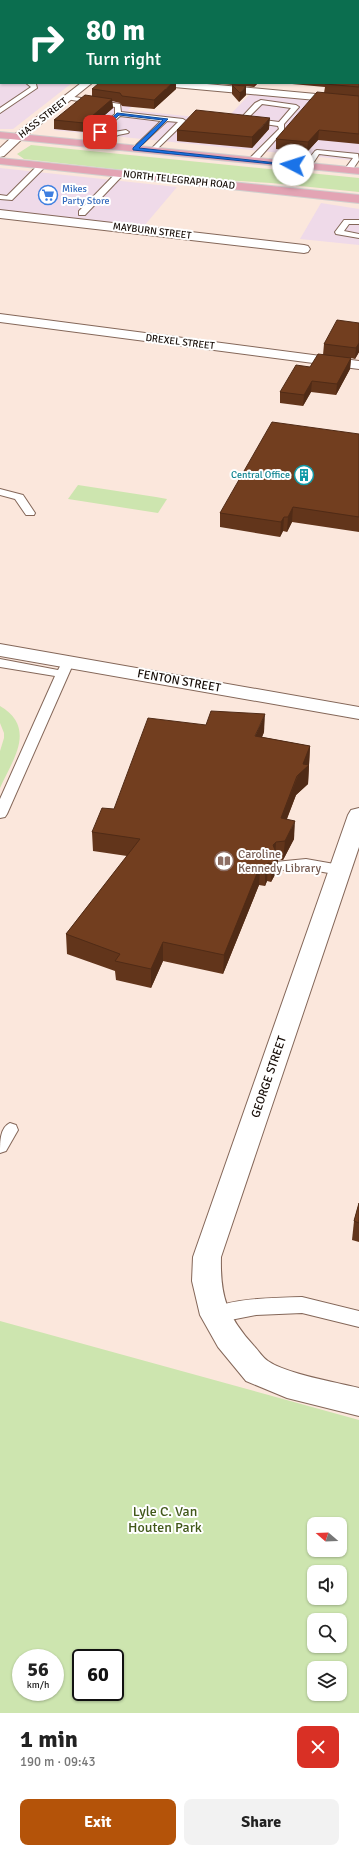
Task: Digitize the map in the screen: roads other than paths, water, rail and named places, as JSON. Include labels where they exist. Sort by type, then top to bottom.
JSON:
[{"type":"main road","points":[[0,136],[354,171]]},
{"type":"main road","name":"NORTH TELEGRAPH ROAD","points":[[0,161],[359,199]]},
{"type":"main road","points":[[247,188],[297,188],[359,194]]},
{"type":"street","name":"HASS STREET","points":[[0,154],[18,137],[86,84]]},
{"type":"street","points":[[174,84],[359,101]]},
{"type":"street","name":"MAYBURN STREET","points":[[0,214],[304,249]]},
{"type":"street","name":"DREXEL STREET","points":[[0,318],[359,365]]},
{"type":"street","name":"FENTON STREET","points":[[3,657],[65,668],[359,713]]},
{"type":"street","name":"GEORGE STREET","points":[[221,1327],[206,1281],[207,1257],[359,816]]},
{"type":"street","points":[[221,1327],[257,1371],[287,1384],[359,1402]]},
{"type":"lane","points":[[0,111],[34,88],[34,85],[32,84]]},
{"type":"lane","points":[[68,98],[118,105],[118,114],[100,132],[126,132]]},
{"type":"lane","points":[[252,161],[282,129],[281,124],[296,107],[261,102],[257,104],[243,119],[281,124]]},
{"type":"lane","points":[[118,114],[136,119]]},
{"type":"lane","points":[[123,124],[128,120],[136,119],[166,119],[184,121],[152,151]]},
{"type":"lane","points":[[135,149],[166,119]]},
{"type":"lane","points":[[99,145],[115,132]]},
{"type":"lane","points":[[307,166],[317,152],[358,156],[354,171]]},
{"type":"lane","points":[[0,197],[9,198],[42,166]]},
{"type":"lane","points":[[82,213],[120,174]]},
{"type":"lane","points":[[359,222],[347,222],[339,232],[359,236]]},
{"type":"lane","points":[[0,492],[19,497],[30,513]]},
{"type":"lane","points":[[0,814],[65,668]]},
{"type":"lane","points":[[280,865],[306,864],[340,870]]},
{"type":"lane","points":[[0,1146],[10,1130]]},
{"type":"lane","points":[[221,1327],[256,1306],[302,1305],[359,1319]]},
{"type":"place","name":"Mikes Party Store","points":[[48,195]]},
{"type":"place","name":"Central Office","points":[[304,475]]},
{"type":"place","name":"Caroline Kennedy Library","points":[[224,861]]},
{"type":"park label","name":"Lyle C. Van Houten Park","points":[[165,1520]]}]
